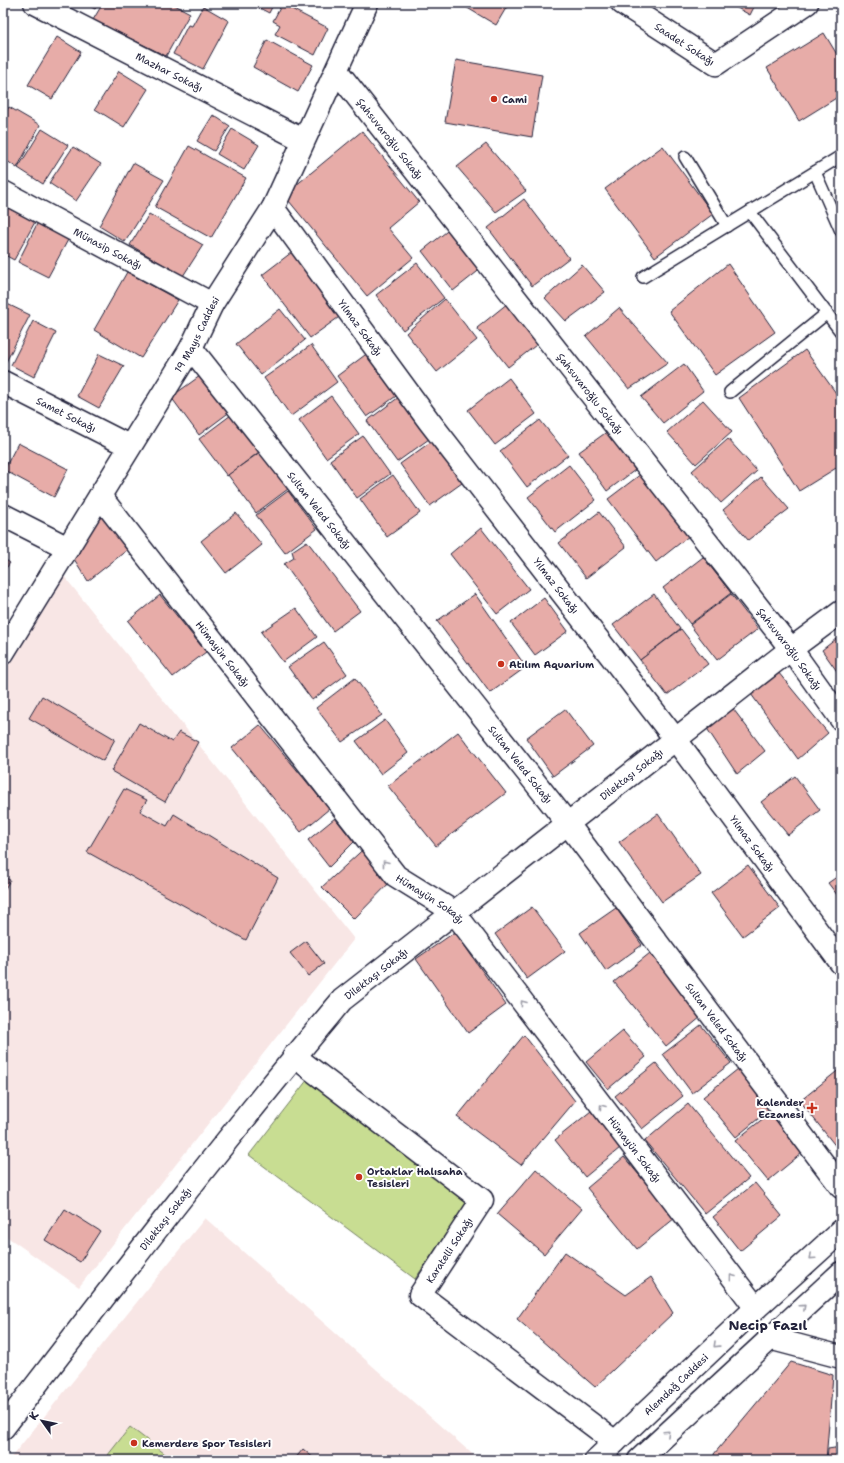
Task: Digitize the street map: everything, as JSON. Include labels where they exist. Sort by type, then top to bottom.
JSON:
[{"type":"street","name":"Mazhar Sokağı","points":[[36,3],[303,140]]},
{"type":"street","name":"19 Mayıs Caddesi","points":[[3,653],[100,496],[129,446],[191,348],[212,304],[273,208],[303,140],[368,3]]},
{"type":"street","name":"Saadet Sokağı","points":[[622,3],[716,64],[807,3]]},
{"type":"street","name":"Şahsuvaroğlu Sokağı","points":[[337,70],[791,649],[841,719]]},
{"type":"street","name":"Münasip Sokağı","points":[[3,192],[212,304]]},
{"type":"street","name":"Yılmaz Sokağı","points":[[273,208],[429,421],[676,740],[841,963]]},
{"type":"street","name":"Sultan Veled Sokağı","points":[[191,348],[568,824],[841,1187]]},
{"type":"street","name":"Samet Sokağı","points":[[3,382],[129,446]]},
{"type":"street","name":"Hümayün Sokağı","points":[[100,496],[396,876],[454,912],[756,1308]]},
{"type":"street","points":[[3,515],[68,548]]},
{"type":"street","name":"Dilektaşı Sokağı","points":[[3,1428],[294,1056],[342,1000],[791,649],[841,612]]},
{"type":"street","name":"Karatelli Sokağı","points":[[294,1056],[482,1200],[420,1295],[615,1442]]},
{"type":"street","name":"Alemdağ Caddesi","points":[[596,1460],[756,1308],[841,1231]]},
{"type":"street","points":[[638,1460],[841,1273]]},
{"type":"street","points":[[756,1308],[770,1338]]},
{"type":"street","points":[[770,1338],[841,1357]]},
{"type":"lane","points":[[643,277],[841,156]]},
{"type":"lane","points":[[685,157],[727,226]]},
{"type":"lane","points":[[815,172],[841,232]]},
{"type":"lane","points":[[750,212],[841,332]]},
{"type":"lane","points":[[730,392],[827,313]]},
{"type":"shaded area","points":[[64,576],[354,939],[79,1287],[3,1234],[3,674]]},
{"type":"shaded area","points":[[205,1218],[479,1460],[9,1460]]},
{"type":"green space","name":"Ortaklar Halısaha Tesisleri","points":[[308,1079],[470,1199],[415,1279],[249,1155]]},
{"type":"green space","name":"Kemerdere Spor Tesisleri","points":[[130,1427],[173,1460],[104,1460]]},
{"type":"building","points":[[84,3],[100,3],[95,9]]},
{"type":"building","points":[[103,3],[171,3],[190,13],[166,56],[93,20]]},
{"type":"building","points":[[250,3],[274,3],[269,13]]},
{"type":"building","points":[[459,3],[509,3],[496,25]]},
{"type":"building","points":[[728,3],[756,3],[750,15]]},
{"type":"building","points":[[282,4],[328,28],[315,55],[275,34],[280,25],[273,21]]},
{"type":"building","points":[[203,6],[229,21],[203,69],[173,54],[188,25],[192,26]]},
{"type":"building","points":[[824,33],[841,61],[841,95],[799,121],[767,68]]},
{"type":"building","points":[[57,37],[81,52],[52,99],[28,85]]},
{"type":"building","points":[[267,40],[313,65],[298,92],[253,67]]},
{"type":"building","name":"Cami","points":[[456,60],[542,75],[532,137],[445,122]]},
{"type":"building","points":[[119,71],[148,89],[124,127],[95,109]]},
{"type":"building","points":[[9,107],[40,125],[17,168],[3,158],[3,116]]},
{"type":"building","points":[[213,115],[230,126],[214,151],[197,141]]},
{"type":"building","points":[[42,129],[68,145],[43,184],[18,168]]},
{"type":"building","points":[[232,129],[259,145],[244,170],[217,154]]},
{"type":"building","points":[[362,131],[419,202],[388,228],[413,258],[367,296],[284,195]]},
{"type":"building","points":[[486,144],[526,191],[496,212],[457,167]]},
{"type":"building","points":[[189,146],[246,178],[211,238],[155,207]]},
{"type":"building","points":[[663,146],[713,214],[655,257],[605,189]]},
{"type":"building","points":[[73,147],[101,164],[76,201],[49,183]]},
{"type":"building","points":[[133,163],[164,180],[125,242],[99,226]]},
{"type":"building","points":[[524,199],[569,258],[532,286],[488,228]]},
{"type":"building","points":[[4,206],[35,222],[14,260],[3,254]]},
{"type":"building","points":[[149,214],[203,245],[183,276],[130,245]]},
{"type":"building","points":[[38,222],[69,238],[48,277],[18,262]]},
{"type":"building","points":[[451,228],[482,268],[453,291],[422,251]]},
{"type":"building","points":[[296,249],[342,315],[310,338],[262,275]]},
{"type":"building","points":[[417,263],[444,298],[403,330],[376,295]]},
{"type":"building","points":[[728,264],[775,332],[715,375],[669,311]]},
{"type":"building","points":[[582,265],[605,292],[566,321],[545,298]]},
{"type":"building","points":[[127,272],[178,300],[141,358],[94,330]]},
{"type":"building","points":[[445,299],[477,340],[437,372],[406,333]]},
{"type":"building","points":[[3,302],[30,315],[6,362],[3,361]]},
{"type":"building","points":[[508,303],[540,342],[508,367],[477,328]]},
{"type":"building","points":[[619,308],[668,363],[629,389],[586,336]]},
{"type":"building","points":[[280,309],[305,340],[261,375],[236,344]]},
{"type":"building","points":[[33,321],[56,333],[34,377],[11,365]]},
{"type":"building","points":[[311,345],[337,382],[291,416],[264,378]]},
{"type":"building","points":[[805,350],[841,400],[841,465],[799,491],[739,398]]},
{"type":"building","points":[[369,352],[399,394],[367,417],[337,376]]},
{"type":"building","points":[[99,354],[124,366],[99,408],[77,396]]},
{"type":"building","points":[[684,364],[703,391],[663,423],[641,397]]},
{"type":"building","points":[[204,373],[231,411],[199,435],[171,397]]},
{"type":"building","points":[[509,378],[536,414],[495,445],[468,410]]},
{"type":"building","points":[[331,396],[359,434],[326,458],[299,420]]},
{"type":"building","points":[[399,397],[429,439],[397,462],[367,421]]},
{"type":"building","points":[[703,400],[732,432],[696,464],[667,432]]},
{"type":"building","points":[[231,415],[259,452],[227,476],[199,439]]},
{"type":"building","points":[[540,420],[568,455],[527,487],[500,451]]},
{"type":"building","points":[[608,431],[635,470],[607,491],[579,452]]},
{"type":"building","points":[[363,436],[390,474],[357,498],[330,460]]},
{"type":"building","points":[[728,439],[757,471],[721,503],[692,471]]},
{"type":"building","points":[[432,441],[462,483],[430,506],[400,464]]},
{"type":"building","points":[[18,443],[68,469],[54,497],[4,470]]},
{"type":"building","points":[[260,452],[288,489],[256,513],[228,475]]},
{"type":"building","points":[[569,465],[596,500],[555,532],[528,497]]},
{"type":"building","points":[[641,474],[689,536],[656,562],[608,499]]},
{"type":"building","points":[[393,475],[420,513],[387,537],[360,499]]},
{"type":"building","points":[[761,477],[789,509],[748,540],[723,510]]},
{"type":"building","points":[[288,491],[317,529],[285,553],[256,515]]},
{"type":"building","points":[[599,512],[626,547],[586,578],[559,543]]},
{"type":"building","points":[[236,513],[262,545],[226,573],[201,541]]},
{"type":"building","points":[[101,514],[127,550],[88,581],[74,559]]},
{"type":"building","points":[[481,528],[529,589],[497,614],[450,554]]},
{"type":"building","points":[[307,541],[360,611],[333,631],[284,564],[294,558],[292,551]]},
{"type":"building","points":[[703,557],[731,593],[690,624],[663,588]]},
{"type":"building","points":[[3,558],[10,563],[3,572]]},
{"type":"building","points":[[475,594],[526,667],[490,693],[437,621]]},
{"type":"building","points":[[654,594],[680,629],[640,660],[613,625]]},
{"type":"building","points":[[731,594],[758,629],[717,660],[690,625]]},
{"type":"building","points":[[160,595],[206,652],[173,677],[128,621]]},
{"type":"building","points":[[544,598],[568,631],[535,655],[511,623]]},
{"type":"building","points":[[296,608],[317,637],[283,662],[261,632]]},
{"type":"building","points":[[681,629],[708,664],[667,695],[640,660]]},
{"type":"building","points":[[841,635],[841,677],[822,650]]},
{"type":"building","points":[[324,642],[347,674],[312,700],[288,667]]},
{"type":"building","points":[[778,672],[828,733],[798,759],[751,694]]},
{"type":"building","points":[[355,678],[382,715],[342,742],[316,708]]},
{"type":"building","points":[[42,696],[115,739],[103,761],[29,718]]},
{"type":"building","points":[[731,706],[765,751],[737,774],[706,727]]},
{"type":"building","points":[[565,709],[593,746],[553,776],[526,738]]},
{"type":"building","points":[[385,720],[408,753],[381,774],[356,741]]},
{"type":"building","points":[[139,723],[172,742],[179,732],[198,742],[165,802],[111,771]]},
{"type":"building","points":[[260,725],[329,809],[301,832],[232,748]]},
{"type":"building","points":[[458,732],[506,793],[436,846],[388,786]]},
{"type":"building","points":[[795,776],[820,810],[788,835],[761,802]]},
{"type":"building","points":[[124,789],[147,800],[140,811],[167,826],[174,814],[278,878],[246,940],[87,852]]},
{"type":"building","points":[[658,814],[701,875],[662,902],[619,842]]},
{"type":"building","points":[[335,818],[354,842],[329,867],[308,840]]},
{"type":"building","points":[[370,843],[396,876],[354,919],[322,887]]},
{"type":"building","points":[[748,865],[780,908],[743,936],[711,893]]},
{"type":"building","points":[[841,874],[841,900],[828,883]]},
{"type":"building","points":[[3,877],[10,880],[3,892]]},
{"type":"building","points":[[532,907],[565,951],[527,979],[495,934]]},
{"type":"building","points":[[616,908],[642,945],[606,971],[580,933]]},
{"type":"building","points":[[455,932],[506,1005],[468,1033],[416,959]]},
{"type":"building","points":[[306,941],[324,964],[308,976],[290,953]]},
{"type":"building","points":[[650,953],[701,1017],[666,1046],[614,982]]},
{"type":"building","points":[[701,1025],[731,1063],[692,1093],[663,1054]]},
{"type":"building","points":[[623,1031],[646,1057],[608,1089],[586,1062]]},
{"type":"building","points":[[524,1035],[575,1101],[521,1165],[457,1117]]},
{"type":"building","points":[[656,1063],[683,1096],[642,1129],[615,1096]]},
{"type":"building","points":[[841,1068],[841,1153],[800,1101]]},
{"type":"building","points":[[738,1069],[770,1109],[736,1137],[703,1097]]},
{"type":"building","points":[[688,1104],[749,1178],[705,1214],[645,1141]]},
{"type":"building","points":[[591,1111],[620,1148],[585,1177],[555,1140]]},
{"type":"building","points":[[770,1113],[802,1153],[768,1181],[735,1141]]},
{"type":"building","points":[[624,1157],[675,1218],[637,1249],[587,1188]]},
{"type":"building","points":[[536,1169],[582,1209],[544,1254],[497,1214]]},
{"type":"building","points":[[755,1183],[782,1216],[740,1251],[713,1217]]},
{"type":"building","points":[[65,1209],[100,1231],[80,1262],[45,1240]]},
{"type":"building","points":[[565,1252],[626,1295],[651,1277],[673,1313],[595,1387],[517,1319]]},
{"type":"building","points":[[791,1362],[833,1375],[826,1460],[715,1460],[714,1454]]},
{"type":"building","points":[[841,1447],[841,1460],[827,1460],[828,1449]]},
{"type":"building","points":[[303,1449],[316,1460],[294,1460]]},
{"type":"place","name":"Cami","points":[[494,99]]},
{"type":"place","name":"Atılım Aquarium","points":[[501,664]]},
{"type":"place","name":"Kalender Eczanesi","points":[[812,1108]]},
{"type":"place","name":"Ortaklar Halısaha Tesisleri","points":[[359,1177]]},
{"type":"place","name":"Kemerdere Spor Tesisleri","points":[[134,1443]]},
{"type":"district","name":"Necip Fazıl","points":[[768,1325]]}]
